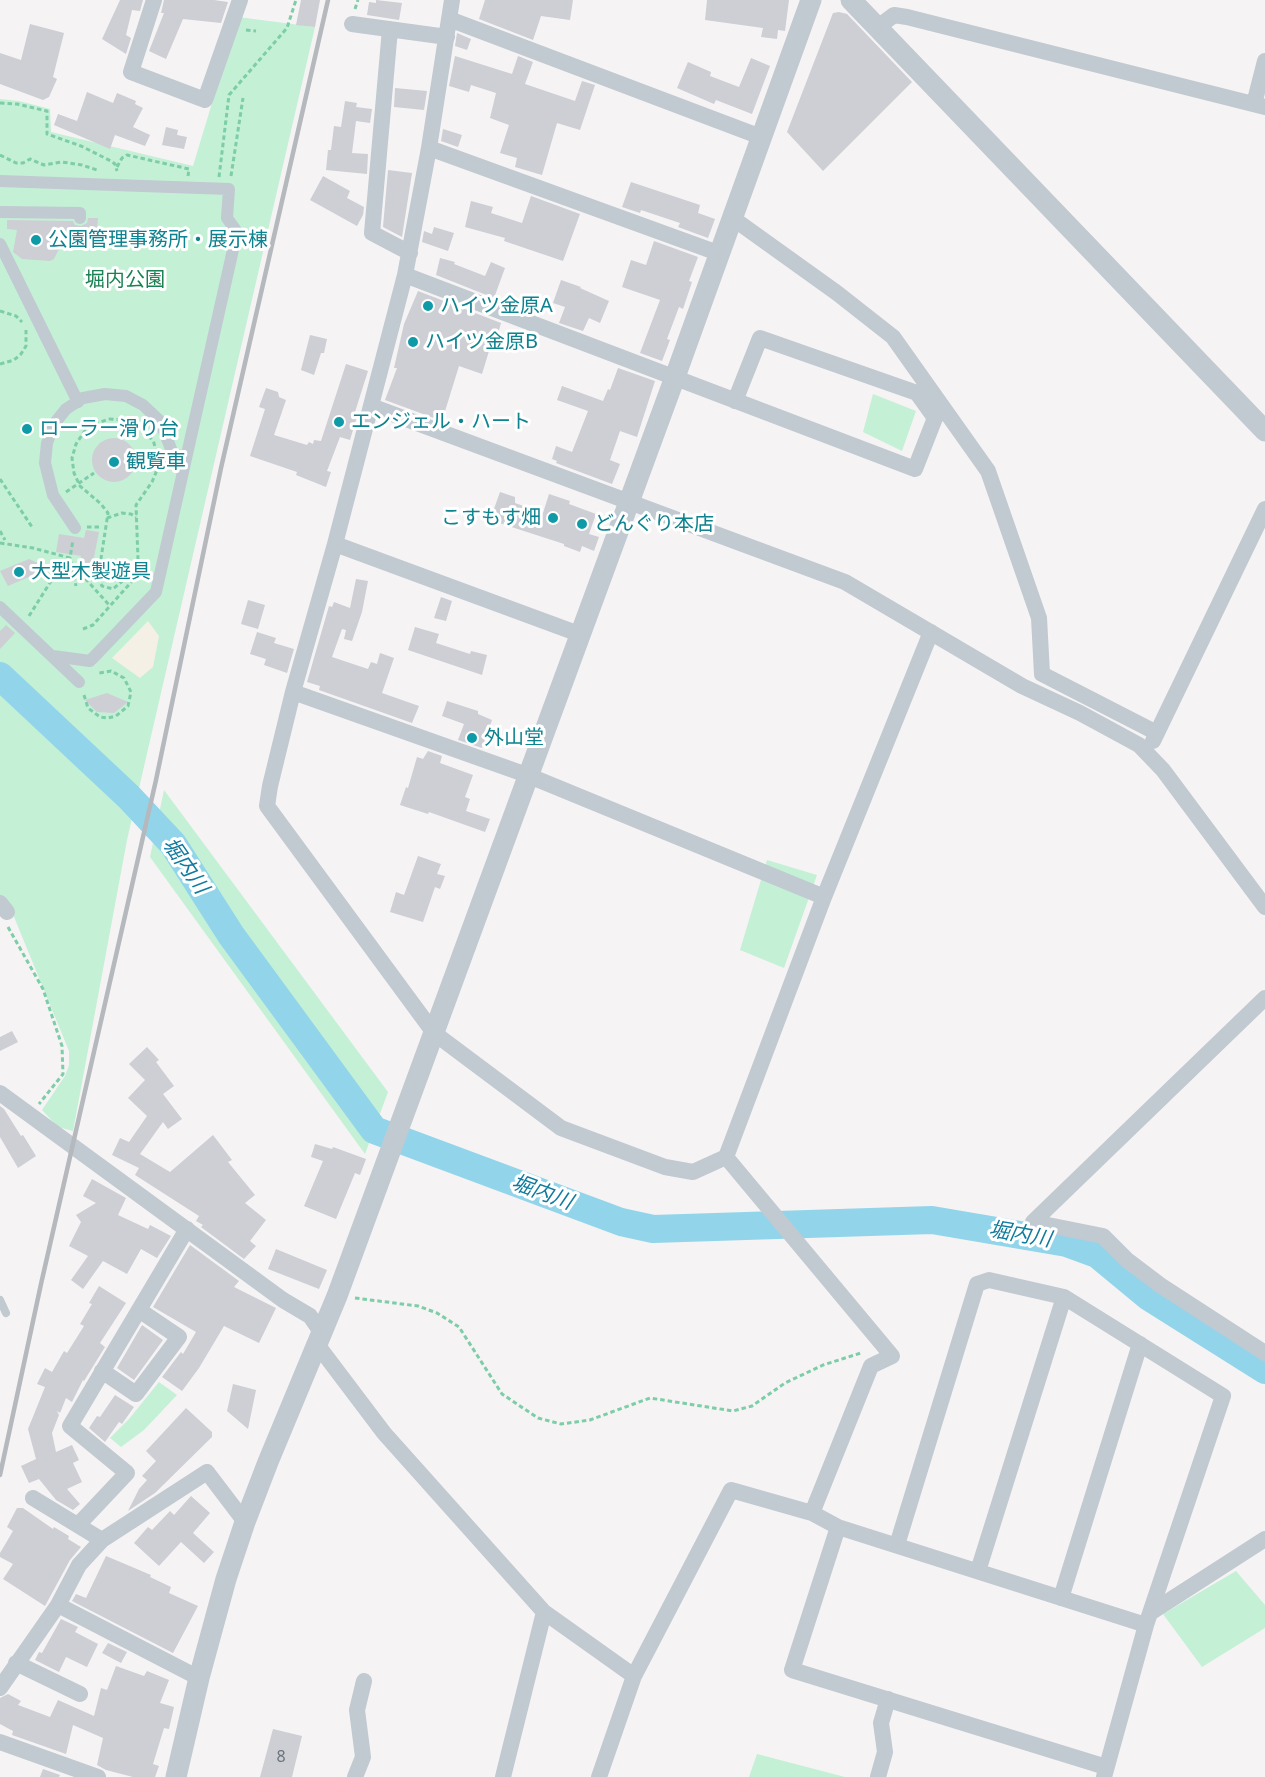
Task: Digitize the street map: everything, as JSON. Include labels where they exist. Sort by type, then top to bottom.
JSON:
[{"type":"street","points":[[154,0],[131,72],[205,100],[240,0]]},
{"type":"street","points":[[452,0],[429,148],[405,275],[336,544],[293,692],[267,806],[434,1033],[561,1128],[665,1167],[693,1172],[726,1157],[824,897],[931,632]]},
{"type":"street","points":[[176,1777],[199,1678],[245,1522],[337,1296],[675,377],[810,0]]},
{"type":"street","points":[[851,0],[1265,431]]},
{"type":"street","points":[[878,27],[894,15],[907,16],[1260,106],[1265,61]]},
{"type":"street","points":[[449,19],[761,137]]},
{"type":"street","points":[[352,24],[447,37]]},
{"type":"street","points":[[390,29],[372,233],[410,253]]},
{"type":"street","points":[[429,148],[718,254]]},
{"type":"street","points":[[0,181],[223,186],[229,189],[226,218],[237,232],[156,592],[91,660],[52,656]]},
{"type":"street","points":[[0,213],[80,213],[80,218]]},
{"type":"street","points":[[731,217],[837,293],[893,337],[988,471],[1039,618],[1042,674],[1157,733]]},
{"type":"street","points":[[0,244],[78,402]]},
{"type":"street","points":[[405,275],[675,377],[735,401],[915,469],[935,418],[917,393],[760,338],[735,401]]},
{"type":"street","points":[[75,528],[55,499],[45,463],[47,443],[54,424],[66,409],[83,398],[105,394],[126,396],[143,405],[160,420],[173,454],[186,457]]},
{"type":"street","points":[[371,405],[845,582],[1022,686],[1080,712],[1139,745],[1163,770],[1265,907]]},
{"type":"street","points":[[1148,753],[1265,509]]},
{"type":"street","points":[[336,544],[579,634]]},
{"type":"street","points":[[0,607],[80,682]]},
{"type":"street","points":[[293,692],[527,775],[824,897]]},
{"type":"street","points":[[1265,998],[1033,1222],[1103,1236],[1127,1260],[1160,1285],[1265,1353]]},
{"type":"street","points":[[0,1093],[72,1148],[91,1159],[283,1300],[310,1316],[319,1338],[384,1434],[544,1612],[634,1676]]},
{"type":"street","points":[[726,1157],[892,1356],[871,1366],[812,1513]]},
{"type":"street","points":[[78,1525],[127,1473],[70,1426],[188,1229]]},
{"type":"street","points":[[838,1527],[792,1670],[888,1699],[1105,1772],[1148,1619],[1223,1396],[1064,1296],[989,1280],[977,1284],[897,1545]]},
{"type":"street","points":[[978,1571],[1064,1296]]},
{"type":"street","points":[[102,1371],[136,1394],[179,1337],[139,1310]]},
{"type":"street","points":[[1061,1598],[1140,1344]]},
{"type":"street","points":[[0,1688],[58,1605],[79,1565],[102,1540],[207,1472],[245,1522]]},
{"type":"street","points":[[599,1777],[634,1676],[731,1490],[812,1513],[838,1527],[1061,1598],[1148,1619],[1265,1539]]},
{"type":"street","points":[[33,1498],[102,1540]]},
{"type":"street","points":[[58,1605],[199,1678]]},
{"type":"street","points":[[503,1777],[544,1612]]},
{"type":"street","points":[[16,1663],[80,1694]]},
{"type":"street","points":[[355,1777],[363,1757],[357,1710],[364,1681]]},
{"type":"street","points":[[878,1777],[885,1752],[881,1723],[888,1699]]},
{"type":"street","points":[[0,1742],[98,1777]]},
{"type":"lane","points":[[0,1300],[6,1313]]},
{"type":"path","points":[[223,186],[230,95],[287,28],[296,0]]},
{"type":"path","points":[[223,186],[243,98]]},
{"type":"path","points":[[0,103],[17,104],[47,111],[47,134],[81,146],[111,161],[117,168]]},
{"type":"path","points":[[0,155],[19,164],[30,159],[44,165],[62,162],[82,165],[103,172],[113,185]]},
{"type":"path","points":[[113,185],[117,168],[122,158],[127,155],[189,169],[188,187]]},
{"type":"path","points":[[0,311],[16,316],[22,321],[27,336],[26,346],[21,354],[14,360],[0,364]]},
{"type":"path","points":[[109,419],[123,420],[135,424],[146,432],[155,450],[157,470],[152,482],[138,500],[135,511],[138,559],[127,578],[113,589],[102,586],[98,578],[107,519],[106,509],[80,486],[74,473],[72,458],[76,444],[84,432],[95,424],[109,419]]},
{"type":"path","points":[[74,486],[94,473]]},
{"type":"path","points":[[0,479],[32,527]]},
{"type":"path","points":[[107,519],[123,513],[135,515],[137,518]]},
{"type":"path","points":[[75,528],[70,558],[76,586]]},
{"type":"path","points":[[0,531],[5,540]]},
{"type":"path","points":[[0,543],[33,548],[70,558]]},
{"type":"path","points":[[22,628],[58,570],[70,558]]},
{"type":"path","points":[[73,567],[84,568],[83,576],[110,606]]},
{"type":"path","points":[[83,629],[93,625],[134,579]]},
{"type":"path","points":[[80,682],[84,700],[93,714],[108,718],[123,712],[131,699],[129,684],[111,671],[96,674]]},
{"type":"path","points":[[3,908],[4,920],[44,988],[62,1046],[63,1074],[31,1115]]},
{"type":"path","points":[[337,1296],[417,1306],[437,1313],[459,1327],[502,1394],[538,1418],[561,1425],[590,1420],[650,1398],[733,1411],[752,1406],[785,1383],[823,1365],[869,1351],[871,1366]]},
{"type":"green space","name":"堀内公園","points":[[238,17],[315,27],[127,840],[73,1131],[58,1127],[42,1110],[65,1076],[69,1065],[69,1051],[12,912],[0,896],[0,99],[50,109],[51,132],[193,166]]},
{"type":"green space","points":[[873,394],[916,411],[902,451],[863,432]]},
{"type":"green space","points":[[164,790],[388,1092],[365,1154],[150,857]]},
{"type":"green space","points":[[767,860],[817,875],[784,968],[740,950]]},
{"type":"green space","points":[[159,1382],[177,1395],[144,1430],[121,1447],[110,1438]]},
{"type":"green space","points":[[1236,1571],[1265,1605],[1265,1628],[1202,1667],[1163,1614]]},
{"type":"green space","points":[[757,1754],[845,1777],[749,1777]]},
{"type":"sand","points":[[148,621],[159,636],[153,667],[140,678],[112,658]]},
{"type":"building","points":[[120,0],[143,0],[140,11],[132,10],[126,35],[131,38],[126,54],[102,39]]},
{"type":"building","points":[[164,0],[228,2],[221,23],[183,19],[166,59],[149,51],[164,13],[161,13]]},
{"type":"building","points":[[301,0],[320,0],[315,27],[296,25]]},
{"type":"building","points":[[376,0],[402,3],[399,20],[367,15],[369,2],[376,3]]},
{"type":"building","points":[[485,0],[573,0],[570,20],[541,16],[533,40],[479,19]]},
{"type":"building","points":[[707,0],[789,0],[785,31],[778,30],[777,39],[761,37],[763,28],[705,20]]},
{"type":"building","points":[[833,13],[847,14],[912,82],[823,171],[787,132]]},
{"type":"building","points":[[30,24],[64,33],[53,77],[57,79],[49,97],[43,100],[0,84],[0,53],[21,60]]},
{"type":"building","points":[[457,33],[471,39],[467,50],[455,46]]},
{"type":"building","points":[[455,56],[512,74],[518,56],[533,62],[525,84],[575,101],[582,81],[595,85],[580,130],[557,123],[542,175],[515,167],[517,158],[500,153],[509,125],[490,118],[496,93],[471,85],[469,92],[449,86]]},
{"type":"building","points":[[751,58],[770,66],[752,114],[716,100],[714,104],[677,88],[688,62],[711,72],[710,76],[739,87]]},
{"type":"building","points":[[395,88],[427,91],[424,110],[394,107]]},
{"type":"building","points":[[87,92],[113,103],[117,93],[136,101],[135,104],[143,108],[133,127],[150,135],[145,146],[115,135],[110,149],[54,125],[58,114],[77,121]]},
{"type":"building","points":[[345,101],[357,103],[356,107],[372,109],[370,123],[356,121],[352,153],[368,154],[367,174],[326,170],[334,126],[341,127]]},
{"type":"building","points":[[166,127],[178,130],[177,135],[187,137],[184,149],[162,145]]},
{"type":"building","points":[[443,129],[462,135],[458,147],[441,141]]},
{"type":"building","points":[[388,170],[412,173],[402,237],[383,227]]},
{"type":"building","points":[[323,176],[350,191],[347,198],[364,207],[363,215],[357,226],[310,200]]},
{"type":"building","points":[[631,182],[700,205],[698,213],[715,219],[708,238],[678,227],[680,223],[641,210],[640,213],[622,207]]},
{"type":"building","points":[[531,196],[580,214],[563,261],[504,241],[505,238],[465,227],[471,201],[493,207],[491,213],[522,223]]},
{"type":"building","name":"公園管理事務所・展示棟","points":[[88,218],[98,218],[97,231],[55,231],[59,249],[54,259],[50,261],[22,259],[13,252],[17,230],[7,229],[7,220],[73,221],[75,225],[81,226],[87,223]]},
{"type":"building","points":[[434,227],[454,233],[448,251],[422,242],[424,231],[432,234]]},
{"type":"building","points":[[654,241],[698,257],[689,281],[692,282],[683,309],[679,307],[667,339],[670,340],[662,361],[640,353],[660,300],[622,287],[631,260],[646,265]]},
{"type":"building","points":[[440,258],[455,262],[454,264],[485,276],[491,262],[505,268],[494,298],[436,275]]},
{"type":"building","points":[[561,280],[609,301],[600,323],[589,318],[583,331],[559,323],[565,307],[553,303]]},
{"type":"building","points":[[418,291],[501,323],[493,352],[489,351],[482,374],[459,366],[442,421],[385,400],[397,368],[394,368],[404,324]]},
{"type":"building","points":[[310,335],[327,339],[324,353],[321,353],[314,375],[301,370]]},
{"type":"building","points":[[346,364],[368,371],[355,412],[358,413],[350,440],[340,437],[327,471],[331,472],[326,487],[296,475],[297,472],[250,456],[265,409],[259,407],[266,388],[278,392],[279,397],[286,400],[274,435],[307,445],[309,442],[313,444],[314,440],[321,441]]},
{"type":"building","points":[[618,368],[655,381],[637,437],[620,431],[610,460],[620,464],[612,484],[556,463],[557,461],[552,459],[556,446],[572,452],[588,411],[557,400],[562,386],[603,401],[608,389],[610,390]]},
{"type":"building","name":"観覧車","points":[[114,438],[129,445],[136,460],[129,475],[114,482],[99,475],[92,460],[99,445]]},
{"type":"building","points":[[500,492],[515,497],[515,503],[543,513],[549,494],[596,514],[589,534],[599,537],[594,551],[582,546],[580,552],[564,544],[490,520]]},
{"type":"building","points":[[86,530],[99,532],[92,567],[80,565],[81,556],[56,552],[59,534],[84,538]]},
{"type":"building","name":"大型木製遊具","points":[[29,559],[42,565],[38,573],[8,586],[0,571]]},
{"type":"building","points":[[356,579],[368,581],[362,612],[352,641],[344,639],[346,630],[342,629],[332,657],[368,669],[371,662],[377,664],[380,653],[394,658],[382,693],[419,706],[412,723],[319,690],[320,686],[307,682],[329,606],[332,607],[334,602],[350,608]]},
{"type":"building","points":[[441,597],[452,601],[446,621],[434,618]]},
{"type":"building","points":[[248,600],[265,605],[258,629],[241,624]]},
{"type":"building","points":[[6,625],[15,633],[0,649],[0,631]]},
{"type":"building","points":[[415,627],[439,634],[436,643],[470,654],[471,651],[487,655],[482,675],[408,650]]},
{"type":"building","points":[[257,632],[276,638],[274,643],[294,649],[287,673],[264,665],[266,659],[250,654]]},
{"type":"building","points":[[107,693],[128,702],[114,713],[97,712],[85,700]]},
{"type":"building","points":[[447,701],[478,711],[478,714],[492,720],[482,748],[458,740],[464,724],[442,716]]},
{"type":"building","points":[[428,751],[442,756],[440,763],[473,775],[465,797],[470,799],[466,811],[490,819],[485,832],[429,812],[428,814],[400,805],[406,787],[408,788],[417,757],[423,759]]},
{"type":"building","points":[[418,856],[441,864],[437,874],[445,876],[440,889],[435,887],[423,922],[390,912],[396,892],[404,895]]},
{"type":"building","points":[[12,1031],[18,1042],[0,1051],[0,1037]]},
{"type":"building","points":[[147,1047],[159,1060],[156,1062],[174,1086],[163,1094],[182,1119],[168,1129],[163,1122],[140,1154],[170,1172],[213,1135],[232,1160],[228,1162],[255,1195],[245,1203],[266,1220],[250,1241],[256,1246],[244,1259],[201,1227],[203,1225],[196,1221],[199,1216],[135,1175],[139,1168],[112,1155],[120,1138],[129,1142],[147,1116],[128,1098],[145,1080],[129,1064]]},
{"type":"building","points":[[0,1106],[36,1156],[18,1168],[0,1137]]},
{"type":"building","points":[[315,1144],[332,1149],[333,1147],[366,1159],[360,1175],[355,1173],[336,1219],[304,1206],[323,1161],[311,1157]]},
{"type":"building","points":[[92,1179],[126,1198],[118,1215],[148,1229],[150,1225],[171,1236],[157,1258],[141,1249],[127,1274],[103,1261],[83,1289],[71,1280],[88,1256],[69,1246],[81,1222],[76,1215],[96,1203],[83,1196]]},
{"type":"building","points":[[190,1245],[239,1281],[234,1287],[276,1308],[259,1343],[224,1326],[182,1391],[162,1377],[181,1352],[183,1354],[196,1332],[153,1307]]},
{"type":"building","points":[[276,1249],[327,1270],[319,1289],[268,1269]]},
{"type":"building","points":[[99,1286],[126,1303],[100,1343],[105,1347],[83,1380],[72,1402],[66,1398],[60,1413],[57,1411],[59,1415],[52,1433],[56,1452],[72,1445],[79,1460],[73,1463],[82,1482],[67,1489],[80,1504],[73,1510],[56,1500],[39,1479],[29,1483],[21,1466],[36,1459],[28,1429],[45,1387],[37,1384],[45,1368],[52,1372],[64,1351],[67,1353],[84,1326],[80,1324]]},
{"type":"building","points":[[142,1325],[163,1340],[134,1380],[117,1368]]},
{"type":"building","points":[[233,1384],[256,1390],[248,1429],[227,1411]]},
{"type":"building","points":[[115,1395],[134,1407],[122,1424],[119,1422],[105,1442],[89,1428],[97,1416],[100,1417]]},
{"type":"building","points":[[186,1408],[212,1432],[212,1437],[155,1493],[128,1511],[139,1489],[147,1480],[142,1476],[156,1461],[146,1451]]},
{"type":"building","points":[[191,1496],[210,1513],[193,1533],[214,1552],[204,1563],[181,1542],[159,1566],[134,1543],[148,1527],[152,1530],[170,1511],[174,1515]]},
{"type":"building","points":[[17,1508],[23,1508],[53,1529],[54,1527],[69,1536],[68,1539],[81,1547],[70,1560],[45,1606],[3,1579],[13,1564],[0,1557],[0,1553],[13,1531],[7,1527]]},
{"type":"building","points":[[106,1556],[151,1575],[150,1577],[171,1587],[169,1593],[198,1606],[173,1653],[72,1601],[76,1594],[86,1598]]},
{"type":"building","points":[[61,1619],[78,1627],[75,1632],[98,1644],[87,1667],[66,1657],[59,1672],[35,1660],[39,1652],[42,1653]]},
{"type":"building","points":[[108,1643],[127,1652],[121,1663],[102,1653]]},
{"type":"building","points":[[116,1666],[144,1676],[147,1671],[169,1680],[160,1703],[174,1707],[169,1729],[164,1728],[153,1764],[159,1766],[155,1777],[133,1777],[106,1770],[97,1765],[103,1738],[73,1725],[66,1754],[12,1735],[13,1731],[0,1724],[0,1698],[8,1694],[21,1701],[18,1705],[50,1717],[58,1700],[94,1716],[101,1688],[107,1690]]},
{"type":"building","points":[[273,1729],[302,1736],[292,1777],[260,1777]]},
{"type":"building","points":[[43,1769],[60,1775],[59,1777],[40,1777]]},
{"type":"waterway","name":"堀内川","points":[[0,676],[129,797],[173,844],[231,935],[374,1130],[621,1222],[653,1229],[932,1220],[1067,1243],[1097,1254],[1149,1297],[1265,1370]]},
{"type":"railway","points":[[0,1475],[41,1284],[156,780],[221,468],[328,0]]},
{"type":"place","name":"公園管理事務所・展示棟","points":[[36,240]]},
{"type":"place","name":"ハイツ金原A","points":[[428,306]]},
{"type":"place","name":"ハイツ金原B","points":[[413,342]]},
{"type":"place","name":"エンジェル・ハート","points":[[339,422]]},
{"type":"place","name":"ローラー滑り台","points":[[27,429]]},
{"type":"place","name":"観覧車","points":[[114,462]]},
{"type":"place","name":"こすもす畑","points":[[553,518]]},
{"type":"place","name":"どんぐり本店","points":[[582,524]]},
{"type":"place","name":"大型木製遊具","points":[[19,572]]},
{"type":"place","name":"外山堂","points":[[472,738]]}]
